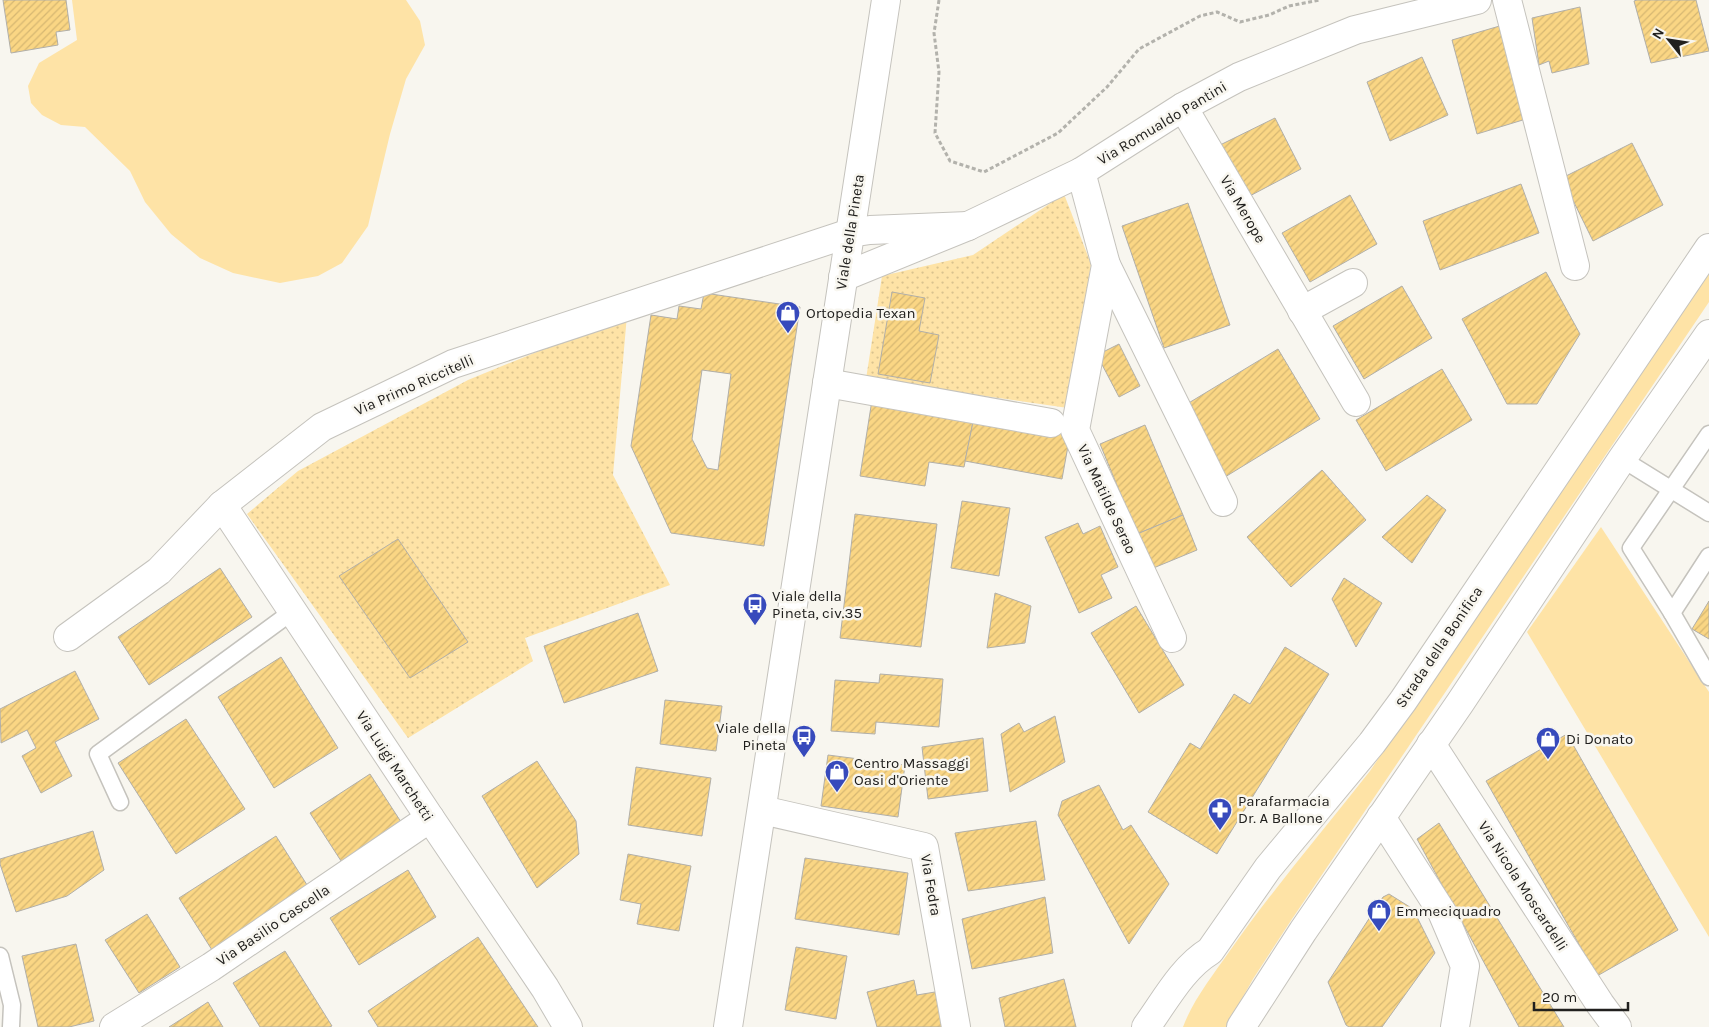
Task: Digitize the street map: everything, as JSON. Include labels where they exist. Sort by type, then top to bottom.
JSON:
[{"type":"street","name":"Viale della Pineta","points":[[728,1027],[886,0]]},
{"type":"street","name":"Via Romualdo Pantini","points":[[843,277],[968,226],[1081,172],[1183,107],[1239,77],[1355,30],[1477,0]]},
{"type":"street","points":[[1507,0],[1575,266]]},
{"type":"street","name":"Via Merope","points":[[1183,107],[1356,402]]},
{"type":"street","name":"Via Matilde Serao","points":[[1081,172],[1106,265],[1223,502]]},
{"type":"street","name":"Via Romualdo Pantini","points":[[850,233],[870,230],[968,226]]},
{"type":"street","name":"Via Primo Riccitelli","points":[[68,636],[160,570],[222,505],[322,427],[453,364],[850,233]]},
{"type":"street","name":"Strada della Bonifica","points":[[1146,1027],[1196,959],[1210,951],[1268,868],[1372,743],[1403,701],[1709,248]]},
{"type":"street","name":"Via Matilde Serao","points":[[1106,265],[1075,430],[1172,638]]},
{"type":"street","points":[[1302,312],[1353,283]]},
{"type":"street","points":[[1241,1027],[1622,460],[1709,334]]},
{"type":"street","points":[[827,384],[1052,423]]},
{"type":"street","name":"Via Luigi Marchetti","points":[[222,505],[545,988],[568,1027]]},
{"type":"street","name":"Via Nicola Moscardelli","points":[[1431,744],[1600,1004],[1617,1027]]},
{"type":"street","name":"Via Fedra","points":[[762,810],[924,847],[956,1027]]},
{"type":"street","points":[[1381,817],[1442,912],[1465,966],[1455,1027]]},
{"type":"street","name":"Via Basilio Cascella","points":[[114,1027],[211,967],[430,818]]},
{"type":"street","points":[[1167,1027],[1171,1017],[1207,965],[1210,951]]},
{"type":"lane","points":[[1709,434],[1631,548],[1709,677]]},
{"type":"lane","points":[[1622,460],[1709,513]]},
{"type":"lane","points":[[1672,613],[1709,556]]},
{"type":"lane","points":[[120,802],[98,754],[293,611]]},
{"type":"lane","points":[[0,956],[12,1005],[11,1027]]},
{"type":"path","points":[[939,0],[934,33],[939,72],[935,134],[950,161],[984,172],[1058,133],[1107,86],[1139,49],[1200,16],[1217,12],[1240,22],[1269,15],[1289,6],[1320,0]]},
{"type":"shaded area","points":[[72,0],[406,0],[420,21],[425,45],[406,79],[390,134],[368,226],[342,263],[318,276],[280,283],[233,273],[200,258],[171,234],[145,202],[130,171],[85,127],[61,125],[42,115],[31,103],[28,86],[39,63],[77,40]]},
{"type":"shaded area","points":[[1064,194],[1091,264],[1068,408],[866,379],[882,276],[973,255]]},
{"type":"shaded area","points":[[1709,268],[1709,302],[1292,919],[1253,979],[1226,1027],[1183,1027],[1192,1007],[1204,988],[1246,929],[1370,771]]},
{"type":"shaded area","points":[[627,315],[613,475],[670,585],[525,638],[533,661],[408,738],[247,514],[298,471],[468,380]]},
{"type":"shaded area","points":[[1601,527],[1709,692],[1709,937],[1527,632]]},
{"type":"building","points":[[3,0],[66,0],[70,30],[56,32],[58,45],[11,53]]},
{"type":"building","points":[[1696,0],[1709,51],[1651,63],[1634,1]]},
{"type":"building","points":[[1580,7],[1589,64],[1552,73],[1549,61],[1539,65],[1532,18]]},
{"type":"building","points":[[1503,25],[1526,119],[1477,134],[1452,40]]},
{"type":"building","points":[[1422,57],[1448,115],[1390,141],[1367,82]]},
{"type":"building","points":[[1275,118],[1301,169],[1244,199],[1218,146]]},
{"type":"building","points":[[1632,143],[1663,205],[1593,241],[1562,178]]},
{"type":"building","points":[[1521,184],[1539,233],[1440,270],[1423,221]]},
{"type":"building","points":[[1350,195],[1377,244],[1310,282],[1282,233]]},
{"type":"building","points":[[1188,203],[1230,325],[1164,348],[1122,226]]},
{"type":"building","points":[[1546,272],[1580,334],[1537,404],[1507,404],[1462,319]]},
{"type":"building","points":[[1402,286],[1432,338],[1364,379],[1333,326]]},
{"type":"building","points":[[892,292],[925,298],[919,331],[939,335],[930,383],[878,374]]},
{"type":"building","points":[[704,293],[800,307],[764,546],[671,533],[631,446],[651,315],[677,319],[679,306],[701,309]],"holes":[[[702,370],[731,374],[718,470],[707,468],[692,439]]]},
{"type":"building","points":[[1119,344],[1140,386],[1119,397],[1097,355]]},
{"type":"building","points":[[1278,349],[1320,419],[1225,477],[1182,407]]},
{"type":"building","points":[[1442,369],[1472,420],[1386,471],[1356,420]]},
{"type":"building","points":[[872,400],[974,417],[964,467],[929,462],[925,486],[860,476]]},
{"type":"building","points":[[974,417],[1070,435],[1062,479],[965,461]]},
{"type":"building","points":[[1145,425],[1183,515],[1137,534],[1100,444]]},
{"type":"building","points":[[1322,470],[1366,520],[1291,587],[1247,537]]},
{"type":"building","points":[[1427,495],[1446,510],[1412,563],[1382,537]]},
{"type":"building","points":[[962,501],[1010,508],[999,576],[951,568]]},
{"type":"building","points":[[855,514],[937,524],[921,647],[840,638]]},
{"type":"building","points":[[1183,515],[1197,550],[1151,569],[1137,534]]},
{"type":"building","points":[[1078,523],[1083,534],[1100,526],[1118,567],[1101,575],[1112,598],[1079,613],[1045,537]]},
{"type":"building","points":[[398,539],[468,642],[410,678],[339,576]]},
{"type":"building","points":[[220,568],[252,617],[149,685],[118,637]]},
{"type":"building","points":[[1344,578],[1382,603],[1356,647],[1332,599]]},
{"type":"building","points":[[995,593],[1031,606],[1025,643],[987,648]]},
{"type":"building","points":[[1709,601],[1709,639],[1692,629]]},
{"type":"building","points":[[1136,606],[1184,685],[1139,713],[1091,633]]},
{"type":"building","points":[[638,613],[658,671],[564,703],[544,646]]},
{"type":"building","points":[[1285,647],[1329,674],[1217,854],[1148,812],[1190,743],[1200,749],[1234,694],[1250,704]]},
{"type":"building","points":[[281,657],[338,748],[274,788],[218,697]]},
{"type":"building","points":[[75,671],[99,719],[55,742],[72,776],[41,793],[22,756],[36,748],[27,730],[1,743],[0,709]]},
{"type":"building","points":[[880,674],[943,679],[939,727],[876,722],[875,734],[831,731],[835,680],[879,683]]},
{"type":"building","points":[[665,700],[722,706],[716,751],[660,744]]},
{"type":"building","points":[[1055,716],[1065,762],[1010,792],[1001,734],[1019,723],[1024,732]]},
{"type":"building","points":[[186,719],[245,809],[176,854],[118,763]]},
{"type":"building","points":[[1567,734],[1678,930],[1597,976],[1486,781]]},
{"type":"building","points":[[983,738],[988,791],[928,799],[922,747]]},
{"type":"building","points":[[828,755],[905,765],[898,817],[821,806]]},
{"type":"building","points":[[537,761],[576,821],[579,854],[537,888],[482,796]]},
{"type":"building","points":[[636,767],[711,778],[702,836],[628,825]]},
{"type":"building","points":[[370,774],[403,825],[343,864],[310,813]]},
{"type":"building","points":[[1099,785],[1123,830],[1131,825],[1169,884],[1129,944],[1058,815],[1062,801]]},
{"type":"building","points":[[1036,821],[1045,880],[968,891],[955,833]]},
{"type":"building","points":[[1439,823],[1564,1027],[1519,1027],[1417,839]]},
{"type":"building","points":[[93,831],[104,870],[67,896],[16,912],[0,859]]},
{"type":"building","points":[[276,836],[309,888],[212,950],[179,898]]},
{"type":"building","points":[[628,854],[691,866],[679,931],[637,924],[641,904],[620,900]]},
{"type":"building","points":[[805,858],[908,873],[899,935],[795,919]]},
{"type":"building","points":[[408,870],[436,917],[359,965],[330,918]]},
{"type":"building","points":[[1389,894],[1413,909],[1435,953],[1382,1027],[1349,1027],[1346,1025],[1328,982],[1383,897]]},
{"type":"building","points":[[1045,897],[1053,953],[972,969],[962,919]]},
{"type":"building","points":[[147,914],[180,967],[139,993],[105,940]]},
{"type":"building","points":[[478,937],[538,1027],[378,1027],[368,1011]]},
{"type":"building","points":[[76,944],[94,1021],[69,1027],[38,1027],[22,956]]},
{"type":"building","points":[[796,947],[847,956],[836,1019],[785,1010]]},
{"type":"building","points":[[285,951],[332,1026],[260,1027],[233,983]]},
{"type":"building","points":[[1064,979],[1076,1027],[1005,1027],[999,998]]},
{"type":"building","points":[[914,980],[917,995],[941,991],[943,1027],[877,1027],[867,992]]},
{"type":"building","points":[[208,1002],[223,1027],[169,1027]]},
{"type":"place","name":"Ortopedia Texan","points":[[788,334]]},
{"type":"place","name":"Viale della Pineta, civ.35","points":[[755,626]]},
{"type":"place","name":"Viale della Pineta","points":[[804,758]]},
{"type":"place","name":"Di Donato","points":[[1548,760]]},
{"type":"place","name":"Centro Massaggi Oasi d'Oriente","points":[[837,793]]},
{"type":"place","name":"Parafarmacia Dr. A Ballone","points":[[1220,831]]},
{"type":"place","name":"Emmeciquadro","points":[[1379,932]]}]
